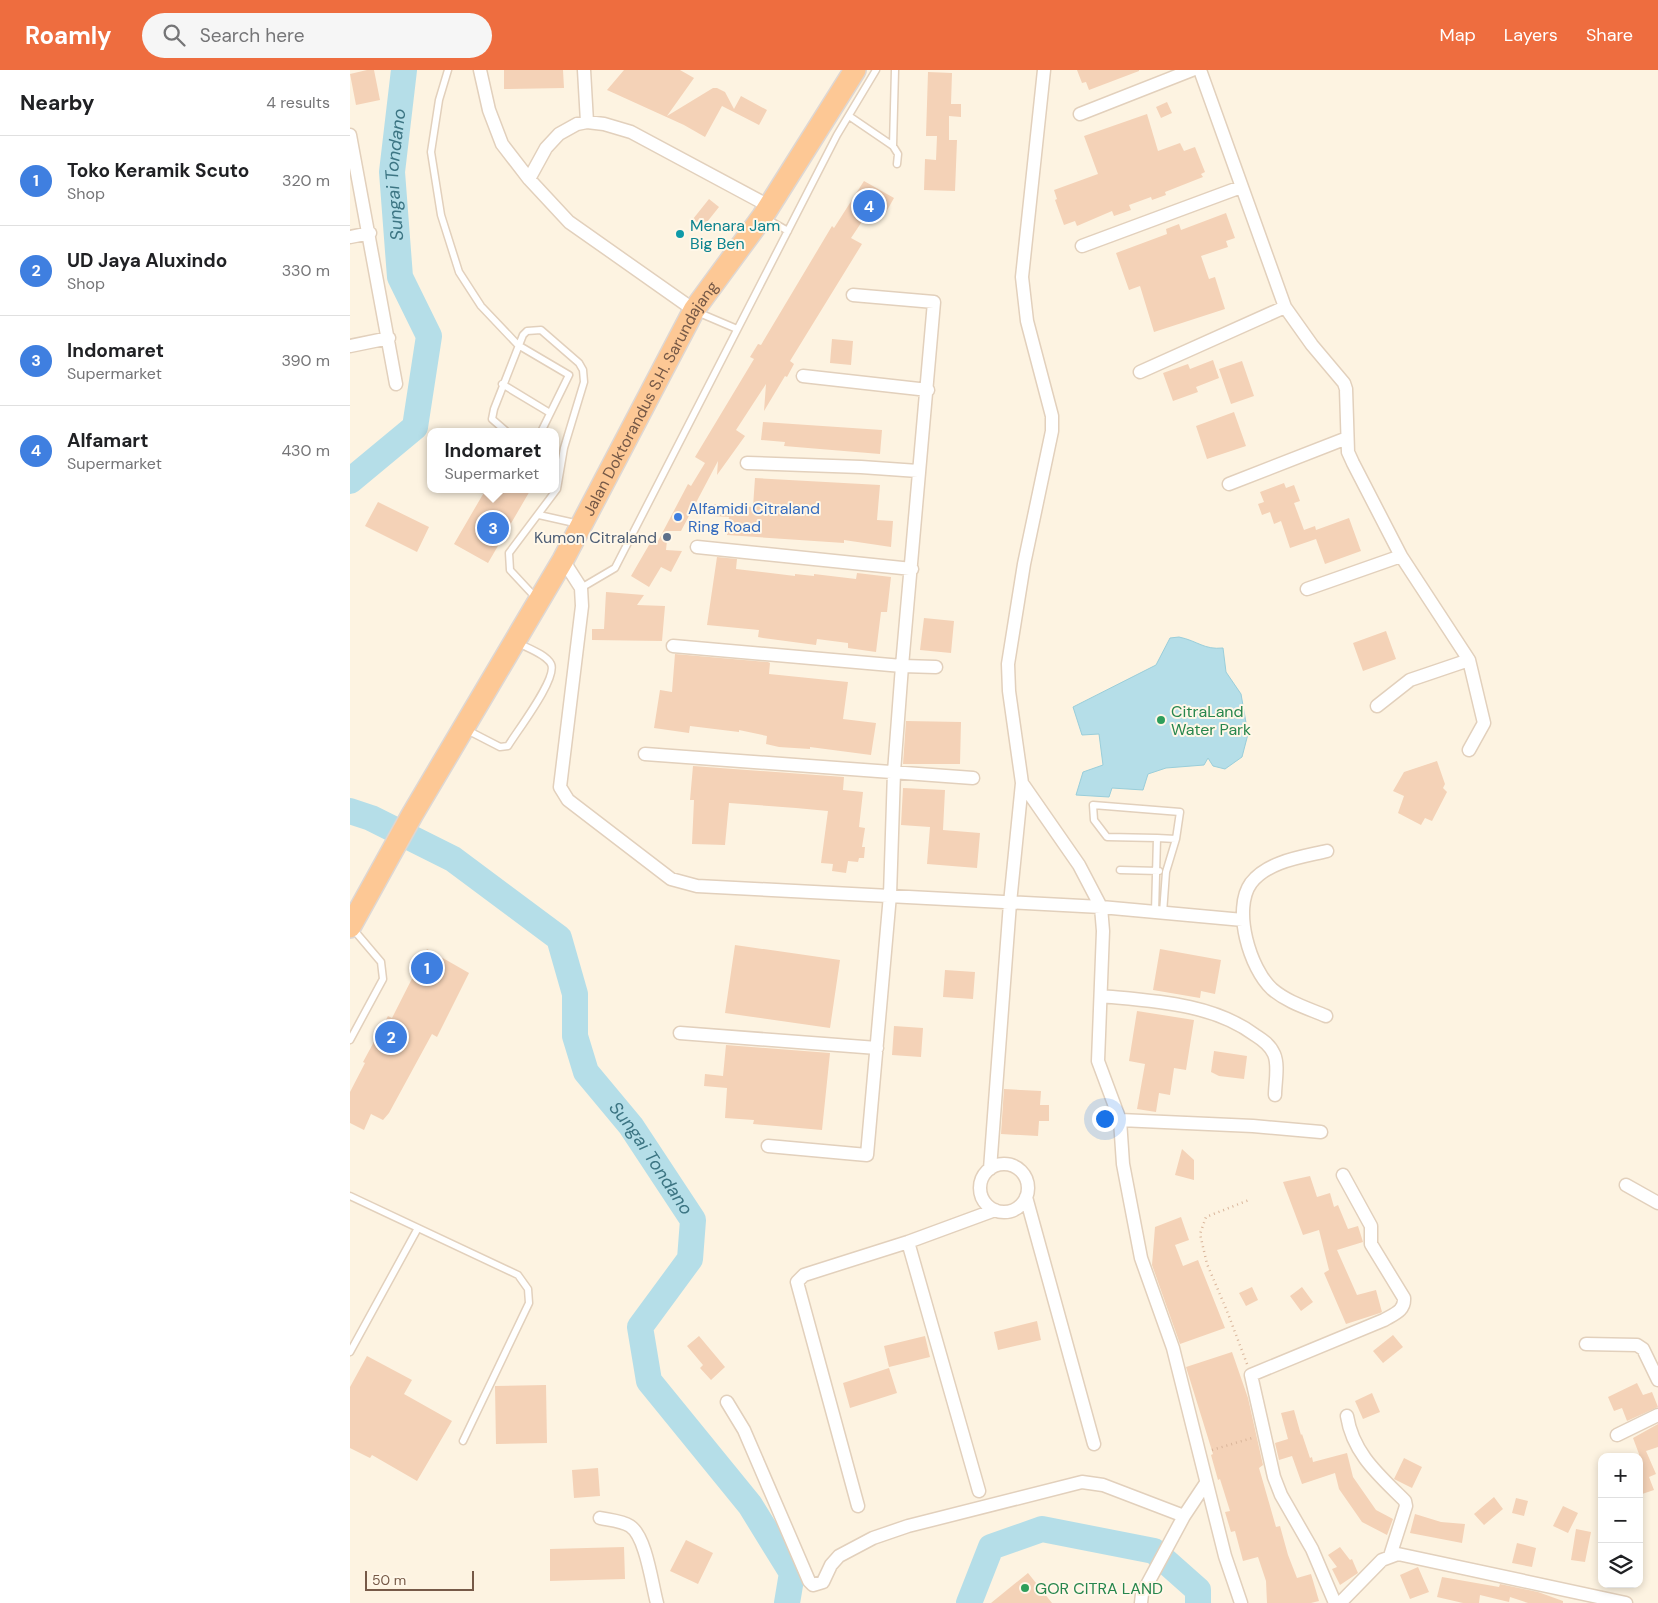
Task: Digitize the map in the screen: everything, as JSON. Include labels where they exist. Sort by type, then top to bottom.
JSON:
[{"type":"highway","name":"Jalan Doktorandus S.H. Sarundajang","points":[[350,927],[412,815],[563,560],[694,310],[766,211],[856,70]]},
{"type":"street","points":[[480,70],[489,110],[502,144],[529,180],[569,222],[694,310]]},
{"type":"street","points":[[584,70],[587,122]]},
{"type":"street","points":[[990,1169],[1010,903],[1022,783],[1009,691],[1008,664],[1024,564],[1052,431],[1052,416],[1027,321],[1022,277],[1044,70]]},
{"type":"street","points":[[1080,114],[1192,70]]},
{"type":"street","points":[[1200,70],[1285,307],[1312,345],[1344,383],[1346,389],[1348,452],[1353,464],[1401,556],[1469,660],[1484,723],[1469,750]]},
{"type":"street","points":[[529,180],[546,148],[559,134],[577,124],[587,122],[604,124],[631,132],[766,211]]},
{"type":"street","points":[[350,135],[370,233],[396,384]]},
{"type":"street","points":[[1082,246],[1241,187]]},
{"type":"street","points":[[350,237],[370,233]]},
{"type":"street","points":[[768,1146],[867,1155],[890,895],[894,772],[902,666],[912,569],[918,471],[928,390],[934,302],[853,295]]},
{"type":"street","points":[[1140,372],[1285,307]]},
{"type":"street","points":[[350,346],[389,338]]},
{"type":"street","points":[[803,376],[928,390]]},
{"type":"street","points":[[1229,484],[1347,438]]},
{"type":"street","points":[[747,463],[918,471]]},
{"type":"street","points":[[696,546],[912,569]]},
{"type":"street","points":[[1307,588],[1401,556]]},
{"type":"street","points":[[563,560],[581,588],[582,606],[560,787],[568,800],[671,879],[682,884],[1101,907],[1243,920]]},
{"type":"street","points":[[673,646],[902,666],[936,666]]},
{"type":"street","points":[[1376,706],[1410,680],[1469,660]]},
{"type":"street","points":[[645,754],[973,778]]},
{"type":"street","points":[[1022,783],[1078,865],[1101,907],[1103,931],[1098,1061],[1120,1120],[1122,1164],[1141,1258],[1173,1348],[1225,1556],[1241,1603]]},
{"type":"street","points":[[1326,1016],[1286,999],[1271,988],[1254,960],[1243,920],[1244,902],[1251,883],[1268,870],[1289,859],[1327,851]]},
{"type":"street","points":[[1101,996],[1148,1001],[1211,1012],[1235,1022],[1258,1037],[1272,1050],[1276,1060],[1275,1096]]},
{"type":"street","points":[[680,1033],[876,1048]]},
{"type":"street","points":[[1120,1120],[1253,1126],[1321,1132]]},
{"type":"street","points":[[1026,1197],[1021,1205],[1013,1210],[1004,1212],[995,1210],[988,1206],[980,1191],[984,1175],[990,1169],[1004,1164],[1019,1170],[1028,1182],[1026,1197],[1094,1444]]},
{"type":"street","points":[[1335,1603],[1312,1549],[1281,1494],[1263,1435],[1251,1375],[1375,1324],[1401,1310],[1404,1304],[1404,1298],[1371,1244],[1371,1226],[1343,1175]]},
{"type":"street","points":[[1626,1185],[1658,1203]]},
{"type":"street","points":[[858,1506],[797,1282],[804,1275],[908,1242],[995,1210]]},
{"type":"street","points":[[908,1242],[979,1491]]},
{"type":"street","points":[[1586,1344],[1637,1345],[1643,1349],[1658,1380]]},
{"type":"street","points":[[727,1402],[744,1430],[808,1581],[813,1585],[823,1582],[831,1565],[839,1556],[873,1538],[908,1526],[1082,1482],[1103,1485],[1184,1516]]},
{"type":"street","points":[[1617,1435],[1658,1415]]},
{"type":"street","points":[[1347,1416],[1351,1433],[1369,1466],[1405,1501],[1406,1506],[1390,1556]]},
{"type":"street","points":[[1142,1599],[1184,1516],[1206,1483]]},
{"type":"street","points":[[600,1518],[624,1524],[637,1532],[642,1544],[657,1603]]},
{"type":"street","points":[[1340,1603],[1382,1560],[1390,1556],[1406,1555],[1626,1603]]},
{"type":"lane","points":[[448,70],[439,100],[431,152],[441,215],[459,272],[481,306],[518,345],[569,375],[543,428]]},
{"type":"lane","points":[[581,588],[615,568],[788,231],[849,116],[876,70]]},
{"type":"lane","points":[[893,146],[895,70]]},
{"type":"lane","points":[[849,116],[893,146],[898,154],[897,164]]},
{"type":"lane","points":[[766,211],[788,231]]},
{"type":"lane","points":[[694,310],[737,330]]},
{"type":"lane","points":[[502,428],[492,419],[502,384],[518,345],[528,331],[541,330],[579,363],[584,376],[564,448],[559,474]]},
{"type":"lane","points":[[502,384],[550,413]]},
{"type":"lane","points":[[538,601],[510,570],[508,559],[509,553],[553,493]]},
{"type":"lane","points":[[538,515],[581,524]]},
{"type":"lane","points":[[463,728],[500,747],[508,746],[550,681],[552,667],[547,659],[515,641]]},
{"type":"lane","points":[[1159,912],[1166,872],[1176,839],[1180,812],[1093,805],[1094,820],[1107,837],[1176,839]]},
{"type":"lane","points":[[1157,838],[1156,871],[1159,912]]},
{"type":"lane","points":[[1120,870],[1166,872]]},
{"type":"lane","points":[[350,927],[381,962],[384,968],[383,979],[350,1040]]},
{"type":"lane","points":[[350,1196],[518,1275],[528,1289],[529,1303],[463,1440]]},
{"type":"lane","points":[[350,1352],[418,1228]]},
{"type":"path","points":[[1249,1200],[1206,1217],[1200,1234],[1207,1264],[1251,1375]]},
{"type":"path","points":[[1201,1454],[1263,1435]]},
{"type":"water","name":"CitraLand Water Park","points":[[1179,637],[1206,646],[1223,648],[1226,672],[1241,694],[1248,734],[1242,757],[1225,769],[1213,766],[1208,758],[1204,765],[1166,768],[1148,774],[1143,790],[1112,788],[1109,797],[1076,795],[1083,772],[1103,765],[1099,734],[1082,735],[1073,707],[1156,665],[1170,638]]},
{"type":"building","points":[[374,70],[380,100],[356,105],[350,74]]},
{"type":"building","points":[[504,70],[563,70],[564,88],[504,89]]},
{"type":"building","points":[[624,70],[680,70],[694,78],[667,116],[713,88],[725,92],[734,109],[741,96],[767,110],[759,125],[722,106],[705,137],[684,125],[607,90]]},
{"type":"building","points":[[1077,70],[1139,71],[1089,90],[1086,82],[1082,83]]},
{"type":"building","points":[[928,72],[952,73],[951,104],[961,104],[961,117],[949,116],[949,140],[957,140],[955,191],[924,190],[925,159],[936,160],[937,136],[926,136]]},
{"type":"building","points":[[1167,102],[1172,113],[1161,118],[1156,107]]},
{"type":"building","points":[[1147,114],[1158,151],[1180,143],[1184,151],[1195,147],[1205,172],[1201,174],[1203,177],[1165,192],[1166,195],[1152,200],[1151,197],[1129,205],[1131,210],[1114,216],[1112,211],[1077,226],[1075,221],[1064,225],[1055,200],[1057,199],[1054,190],[1098,174],[1084,136]]},
{"type":"building","points":[[864,181],[894,198],[885,214],[879,211],[877,215],[869,211],[851,238],[862,244],[790,361],[794,364],[787,377],[785,376],[764,411],[766,384],[736,430],[745,436],[717,475],[718,461],[681,531],[668,531],[666,550],[682,551],[671,572],[661,567],[649,587],[631,576],[653,538],[658,541],[688,484],[691,486],[705,463],[695,457],[754,359],[750,357],[758,344],[761,345],[832,226],[834,228]]},
{"type":"building","points":[[709,199],[719,207],[703,227],[693,219]]},
{"type":"building","points":[[1226,213],[1235,238],[1226,241],[1228,247],[1201,256],[1209,279],[1215,277],[1225,309],[1154,332],[1140,286],[1129,290],[1116,253],[1167,234],[1166,229],[1179,224],[1181,230]]},
{"type":"building","points":[[832,339],[853,341],[851,365],[830,363]]},
{"type":"building","points":[[1213,360],[1219,378],[1196,387],[1198,392],[1173,401],[1163,373],[1188,364],[1190,369]]},
{"type":"building","points":[[1242,361],[1254,396],[1231,404],[1219,369]]},
{"type":"building","points":[[1234,412],[1246,446],[1207,459],[1196,426]]},
{"type":"building","points":[[763,422],[882,430],[880,454],[784,446],[785,442],[761,440]]},
{"type":"building","points":[[755,478],[880,485],[877,520],[893,521],[891,547],[844,540],[844,543],[727,535],[729,517],[713,516],[714,504],[753,507]]},
{"type":"building","points":[[1284,483],[1286,488],[1294,485],[1300,501],[1294,503],[1304,530],[1315,526],[1316,530],[1349,518],[1361,551],[1325,564],[1316,539],[1290,548],[1281,521],[1274,524],[1270,512],[1262,515],[1258,504],[1264,502],[1260,492]]},
{"type":"building","points":[[484,493],[529,493],[488,563],[454,544]]},
{"type":"building","points":[[378,502],[429,527],[417,552],[365,526]]},
{"type":"building","points":[[717,557],[737,559],[736,569],[795,576],[795,574],[814,576],[814,574],[856,579],[857,573],[891,577],[887,612],[881,612],[876,652],[848,648],[848,643],[817,639],[816,645],[758,637],[759,630],[707,625]]},
{"type":"building","points":[[606,592],[644,595],[637,605],[665,606],[662,641],[592,640],[592,629],[604,629]]},
{"type":"building","points":[[924,618],[954,621],[951,653],[920,650]]},
{"type":"building","points":[[1386,631],[1396,659],[1363,671],[1353,643]]},
{"type":"building","points":[[675,654],[768,662],[770,663],[769,674],[848,682],[843,719],[876,723],[871,755],[810,747],[810,749],[779,747],[766,744],[767,736],[739,730],[739,732],[690,726],[689,733],[654,728],[660,690],[672,692]]},
{"type":"building","points":[[906,721],[961,722],[960,764],[903,764]]},
{"type":"building","points":[[1437,761],[1445,784],[1443,788],[1447,792],[1432,821],[1425,818],[1421,825],[1398,813],[1404,796],[1393,791],[1404,772]]},
{"type":"building","points":[[693,766],[844,777],[843,790],[863,792],[859,827],[865,828],[862,847],[865,847],[864,858],[859,858],[858,862],[848,861],[846,873],[832,871],[833,864],[821,863],[828,811],[796,808],[729,803],[725,845],[692,844],[694,800],[690,800]]},
{"type":"building","points":[[903,788],[945,790],[943,830],[980,833],[977,868],[927,864],[930,827],[901,825]]},
{"type":"building","points":[[735,945],[840,960],[830,1028],[725,1013]]},
{"type":"building","points":[[427,949],[469,973],[437,1037],[432,1034],[389,1113],[383,1120],[371,1114],[364,1130],[350,1123],[350,1092],[365,1063],[363,1062],[388,1016],[392,1018]]},
{"type":"building","points":[[1160,949],[1221,960],[1215,994],[1201,991],[1200,998],[1153,990]]},
{"type":"building","points":[[945,970],[975,972],[973,999],[943,997]]},
{"type":"building","points":[[1137,1011],[1194,1020],[1186,1070],[1174,1068],[1170,1095],[1159,1093],[1156,1112],[1137,1109],[1145,1064],[1129,1061]]},
{"type":"building","points":[[894,1026],[923,1028],[921,1057],[892,1055]]},
{"type":"building","points":[[726,1045],[830,1053],[822,1130],[753,1124],[754,1120],[725,1118],[727,1088],[704,1086],[705,1074],[723,1076]]},
{"type":"building","points":[[1214,1051],[1247,1056],[1244,1079],[1219,1076],[1211,1072]]},
{"type":"building","points":[[1004,1089],[1041,1091],[1040,1105],[1049,1105],[1049,1121],[1039,1121],[1038,1136],[1001,1134]]},
{"type":"building","points":[[1182,1149],[1194,1160],[1194,1180],[1175,1175]]},
{"type":"building","points":[[1310,1176],[1317,1197],[1330,1193],[1334,1207],[1338,1205],[1348,1229],[1358,1226],[1363,1242],[1337,1250],[1357,1295],[1376,1290],[1382,1312],[1346,1324],[1324,1273],[1329,1270],[1319,1230],[1303,1235],[1283,1182]]},
{"type":"building","points":[[1181,1217],[1189,1240],[1175,1245],[1183,1266],[1198,1260],[1225,1328],[1180,1344],[1152,1265],[1155,1227]]},
{"type":"building","points":[[1252,1287],[1258,1300],[1246,1306],[1239,1293]]},
{"type":"building","points":[[1302,1287],[1313,1302],[1301,1311],[1290,1296]]},
{"type":"building","points":[[1037,1321],[1041,1340],[998,1350],[994,1332]]},
{"type":"building","points":[[1393,1335],[1403,1347],[1383,1363],[1373,1351]]},
{"type":"building","points":[[699,1336],[725,1367],[711,1380],[700,1368],[703,1365],[687,1346]]},
{"type":"building","points":[[925,1336],[930,1357],[889,1367],[884,1346]]},
{"type":"building","points":[[1232,1352],[1248,1398],[1263,1465],[1259,1468],[1276,1527],[1280,1526],[1297,1578],[1311,1574],[1319,1601],[1311,1603],[1267,1603],[1266,1581],[1258,1557],[1243,1561],[1235,1531],[1231,1532],[1225,1512],[1230,1511],[1220,1479],[1218,1480],[1211,1455],[1213,1454],[1186,1367]]},
{"type":"building","points":[[367,1356],[412,1380],[404,1394],[452,1421],[417,1481],[372,1455],[370,1458],[350,1448],[350,1387]]},
{"type":"building","points":[[889,1368],[897,1393],[850,1408],[843,1383]]},
{"type":"building","points":[[1637,1383],[1643,1395],[1652,1392],[1658,1407],[1627,1421],[1622,1408],[1614,1411],[1608,1397]]},
{"type":"building","points":[[546,1385],[547,1443],[496,1444],[495,1386]]},
{"type":"building","points":[[1372,1393],[1380,1412],[1363,1419],[1355,1401]]},
{"type":"building","points":[[1294,1410],[1301,1435],[1313,1462],[1347,1453],[1353,1477],[1376,1510],[1393,1519],[1387,1535],[1362,1522],[1339,1489],[1335,1473],[1302,1484],[1292,1456],[1279,1460],[1275,1443],[1288,1439],[1281,1413]]},
{"type":"building","points":[[1658,1424],[1658,1447],[1646,1451],[1656,1474],[1649,1477],[1654,1490],[1643,1494],[1643,1453],[1639,1453],[1633,1438]]},
{"type":"building","points":[[1404,1458],[1422,1467],[1412,1488],[1394,1479]]},
{"type":"building","points":[[598,1468],[600,1496],[574,1498],[572,1470]]},
{"type":"building","points":[[1494,1497],[1503,1509],[1484,1525],[1474,1514]]},
{"type":"building","points":[[1516,1498],[1528,1501],[1524,1516],[1512,1513]]},
{"type":"building","points":[[1563,1506],[1578,1513],[1568,1533],[1553,1526]]},
{"type":"building","points":[[1415,1514],[1441,1522],[1465,1524],[1462,1543],[1410,1533]]},
{"type":"building","points":[[1576,1529],[1591,1532],[1585,1562],[1571,1560]]},
{"type":"building","points":[[686,1540],[713,1553],[698,1584],[670,1571]]},
{"type":"building","points":[[1517,1543],[1536,1548],[1532,1567],[1512,1563]]},
{"type":"building","points":[[624,1547],[625,1579],[550,1581],[550,1549]]},
{"type":"building","points":[[1340,1547],[1350,1560],[1352,1559],[1358,1573],[1340,1585],[1332,1569],[1337,1567],[1328,1555]]},
{"type":"building","points":[[1418,1567],[1429,1592],[1410,1599],[1400,1575]]},
{"type":"building","name":"GOR CITRA LAND","points":[[1028,1573],[1052,1603],[991,1603]]},
{"type":"building","points":[[1442,1577],[1499,1587],[1500,1584],[1538,1592],[1563,1601],[1563,1603],[1528,1603],[1510,1597],[1509,1602],[1480,1595],[1479,1603],[1463,1603],[1437,1597]]},
{"type":"waterway","name":"Sungai Tondano","points":[[350,481],[415,427],[429,336],[400,277],[392,172],[404,70]]},
{"type":"waterway","name":"Sungai Tondano","points":[[350,811],[371,818],[453,859],[559,938],[575,994],[575,1036],[586,1072],[631,1126],[693,1220],[690,1259],[640,1327],[649,1381],[750,1505],[792,1573],[787,1603]]},
{"type":"waterway","name":"Sungai Tondano","points":[[969,1603],[991,1547],[1042,1529],[1154,1551],[1198,1590],[1198,1603]]},
{"type":"place","name":"Alfamart","points":[[869,206]]},
{"type":"place","name":"Menara Jam Big Ben","points":[[680,234]]},
{"type":"place","name":"Alfamidi Citraland Ring Road","points":[[678,517]]},
{"type":"place","name":"Indomaret","points":[[493,528]]},
{"type":"place","name":"Kumon Citraland","points":[[667,537]]},
{"type":"place","name":"CitraLand Water Park","points":[[1161,720]]},
{"type":"place","name":"Toko Keramik Scuto","points":[[427,968]]},
{"type":"place","name":"UD Jaya Aluxindo","points":[[391,1037]]},
{"type":"place","name":"GOR CITRA LAND","points":[[1025,1588]]}]
